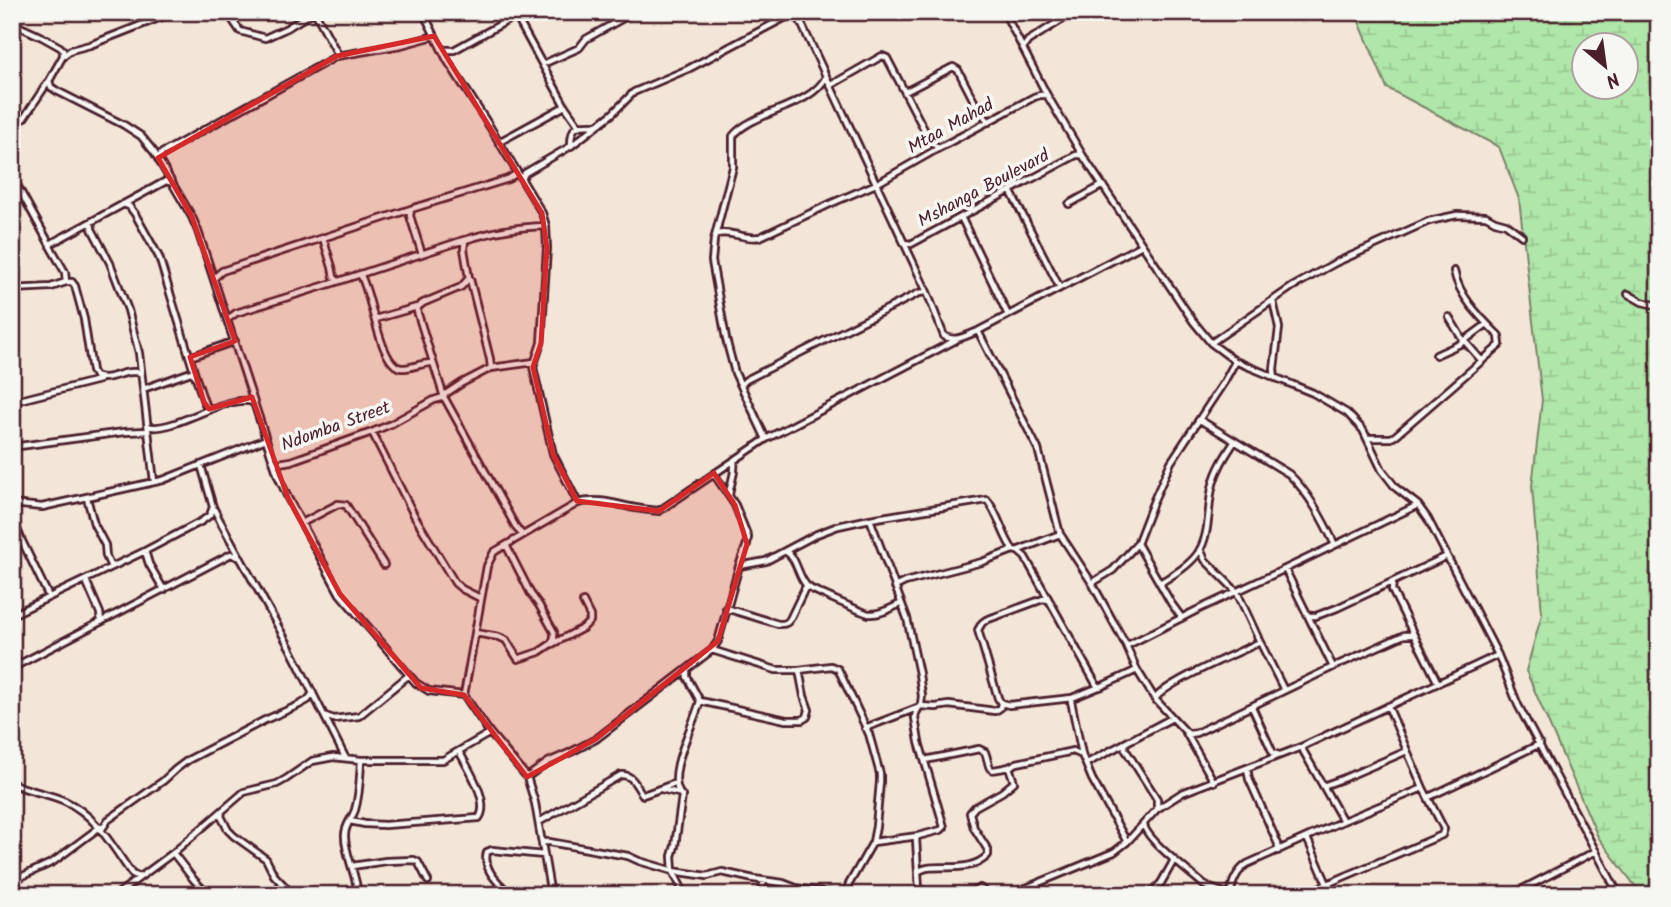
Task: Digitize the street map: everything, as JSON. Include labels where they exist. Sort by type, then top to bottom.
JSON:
[{"type":"street","points":[[12,128],[24,118],[63,56],[71,50],[174,12]]},
{"type":"street","points":[[227,12],[240,31],[265,38],[314,12],[341,56]]},
{"type":"street","points":[[423,12],[447,60],[542,213],[546,226],[547,248],[541,343],[533,368],[553,454],[578,503]]},
{"type":"street","points":[[447,60],[454,50],[523,12]]},
{"type":"street","points":[[543,64],[579,48],[586,39],[634,12]]},
{"type":"street","points":[[1003,12],[1083,156],[1193,321],[1211,343],[1235,361],[1313,393],[1355,419],[1368,438],[1382,470],[1396,488],[1418,505],[1428,519],[1498,655],[1518,705],[1619,895]]},
{"type":"street","points":[[1023,48],[1032,38],[1074,12]]},
{"type":"street","points":[[522,180],[525,173],[571,146],[634,92],[688,69],[794,13],[831,85],[927,292],[944,336],[941,347]]},
{"type":"street","points":[[516,16],[565,106],[579,126]]},
{"type":"street","points":[[12,23],[71,50]]},
{"type":"street","points":[[158,158],[162,153],[341,56],[401,46],[434,36]]},
{"type":"street","points":[[60,47],[63,56]]},
{"type":"street","points":[[442,50],[454,50]]},
{"type":"street","points":[[766,439],[735,373],[712,261],[733,167],[733,136],[746,126],[790,105],[822,85],[831,85],[882,56],[887,58],[926,133],[939,148]]},
{"type":"street","points":[[905,92],[953,67],[958,70],[978,109],[989,122]]},
{"type":"street","points":[[822,85],[826,76]]},
{"type":"street","points":[[49,81],[51,87],[57,91],[141,136],[158,158],[192,217],[274,463],[288,498],[323,565],[341,594],[421,688],[464,695]]},
{"type":"street","points":[[1040,95],[1042,86]]},
{"type":"street","name":"Mtaa Mahad","points":[[716,234],[725,232],[746,238],[760,237],[876,184],[1040,95],[1047,95]]},
{"type":"street","points":[[499,142],[565,106]]},
{"type":"street","points":[[571,146],[571,133],[575,128],[597,125]]},
{"type":"street","name":"Mshanga Boulevard","points":[[1076,155],[1077,145]]},
{"type":"street","name":"Mshanga Boulevard","points":[[904,243],[911,244],[1076,155],[1083,156]]},
{"type":"street","points":[[214,278],[222,271],[508,179],[517,173]]},
{"type":"street","points":[[12,176],[65,272],[66,282]]},
{"type":"street","points":[[50,246],[166,181],[171,182]]},
{"type":"street","points":[[1069,204],[1103,185]]},
{"type":"street","points":[[1010,191],[1060,288]]},
{"type":"street","points":[[123,204],[129,206],[135,214],[159,257],[204,402],[209,409]]},
{"type":"street","points":[[411,209],[410,215],[422,254]]},
{"type":"street","points":[[1211,343],[1292,287],[1335,263],[1440,217],[1486,216],[1506,223],[1522,236]]},
{"type":"street","points":[[961,217],[1008,315]]},
{"type":"street","points":[[91,222],[128,310],[139,353],[154,482]]},
{"type":"street","points":[[228,320],[236,313],[492,232],[546,226]]},
{"type":"street","points":[[323,237],[334,277],[339,281]]},
{"type":"street","points":[[465,240],[464,249],[491,369]]},
{"type":"street","points":[[455,243],[464,249]]},
{"type":"street","points":[[908,252],[911,244]]},
{"type":"street","points":[[551,895],[539,822],[527,777],[490,733],[464,695],[481,598],[489,560],[494,552],[578,503],[593,500],[659,511],[766,439],[1142,245]]},
{"type":"street","points":[[1368,438],[1395,436],[1499,347],[1499,336],[1461,292],[1454,271]]},
{"type":"street","points":[[360,274],[366,285],[383,347],[391,363],[402,369],[433,363]]},
{"type":"street","points":[[375,319],[418,307],[461,287],[470,278]]},
{"type":"street","points":[[12,289],[51,287],[72,282],[85,319],[92,371],[95,376],[104,379]]},
{"type":"street","points":[[741,386],[747,380],[848,328],[919,293],[927,292]]},
{"type":"street","points":[[1628,294],[1642,302],[1659,306]]},
{"type":"street","points":[[1273,301],[1279,328],[1275,378]]},
{"type":"street","points":[[418,307],[418,316],[444,396],[517,529],[523,535]]},
{"type":"street","points":[[1449,317],[1482,362]]},
{"type":"street","points":[[1436,355],[1464,341],[1487,324]]},
{"type":"street","points":[[978,331],[1038,449],[1060,534],[1092,583],[1155,699],[1189,734],[1404,635],[1414,635]]},
{"type":"street","points":[[944,336],[956,340]]},
{"type":"street","points":[[190,357],[235,341]]},
{"type":"street","points":[[1092,583],[1113,570],[1137,544],[1177,452],[1200,420],[1235,361]]},
{"type":"street","name":"Ndomba Street","points":[[274,463],[291,461],[391,424],[491,369],[534,362]]},
{"type":"street","points":[[12,402],[129,371],[141,373]]},
{"type":"street","points":[[143,389],[187,373],[195,374]]},
{"type":"street","points":[[12,447],[157,428],[242,400],[253,402]]},
{"type":"street","points":[[1200,420],[1289,474],[1300,484],[1335,545]]},
{"type":"street","points":[[372,432],[414,515],[455,583],[481,598]]},
{"type":"street","points":[[12,504],[42,507],[163,480],[266,439]]},
{"type":"street","points":[[1160,583],[1180,571],[1197,555],[1205,531],[1213,484],[1220,464],[1236,441]]},
{"type":"street","points":[[729,497],[734,477],[734,460]]},
{"type":"street","points":[[201,465],[213,507],[290,648],[345,758]]},
{"type":"street","points":[[527,777],[548,762],[596,739],[712,650],[718,641],[748,537],[735,505],[714,473]]},
{"type":"street","points":[[87,498],[111,567]]},
{"type":"street","points":[[739,566],[766,561],[838,526],[986,500],[993,509],[1004,538],[1025,556],[1046,599],[1092,678],[1100,687]]},
{"type":"street","points":[[302,523],[338,504],[346,505],[384,565]]},
{"type":"street","points":[[1126,645],[1418,505]]},
{"type":"street","points":[[12,615],[145,551],[210,515],[213,507]]},
{"type":"street","points":[[210,515],[219,519]]},
{"type":"street","points":[[12,517],[49,597]]},
{"type":"street","points":[[870,519],[905,613],[922,696],[915,718],[919,742],[944,827],[918,836],[873,842]]},
{"type":"street","points":[[895,587],[982,562],[1060,534]]},
{"type":"street","points":[[1137,544],[1182,618]]},
{"type":"street","points":[[506,545],[530,594],[554,632],[555,638],[551,644]]},
{"type":"street","points":[[12,668],[231,554],[234,548]]},
{"type":"street","points":[[1200,549],[1205,560],[1237,592],[1284,690]]},
{"type":"street","points":[[145,551],[164,590]]},
{"type":"street","points":[[785,551],[791,555],[808,587],[860,611],[878,613],[901,604]]},
{"type":"street","points":[[231,554],[239,557]]},
{"type":"street","points":[[1309,616],[1316,616],[1447,556]]},
{"type":"street","points":[[1285,569],[1333,667]]},
{"type":"street","points":[[87,579],[101,622]]},
{"type":"street","points":[[1392,590],[1393,582]]},
{"type":"street","points":[[1385,585],[1392,590],[1438,683]]},
{"type":"street","points":[[726,608],[778,625],[784,624],[790,620],[808,587]]},
{"type":"street","points":[[1230,596],[1231,588]]},
{"type":"street","points":[[1046,599],[986,620],[979,627],[984,654],[1001,703],[1009,705],[1072,698],[1137,670]]},
{"type":"street","points":[[475,633],[506,640],[518,659],[534,655],[583,628],[590,621],[583,602]]},
{"type":"street","points":[[1311,623],[1316,616]]},
{"type":"street","points":[[1155,699],[1172,686],[1259,642]]},
{"type":"street","points":[[712,650],[776,670],[825,666],[838,669],[869,734],[880,774],[873,842],[845,895]]},
{"type":"street","points":[[1009,895],[1114,852],[1127,842],[1157,809],[1182,793],[1301,747],[1498,655]]},
{"type":"street","points":[[685,895],[673,871],[672,856],[682,796],[678,793],[676,783],[683,746],[700,701],[687,677],[688,669]]},
{"type":"street","points":[[700,701],[786,720],[802,720],[807,717],[808,710],[799,670]]},
{"type":"street","points":[[324,716],[334,719],[359,716],[409,675]]},
{"type":"street","points":[[12,881],[53,862],[188,760],[299,705],[308,700],[313,692]]},
{"type":"street","points":[[1072,698],[1071,707],[1082,755],[1092,779],[1127,842]]},
{"type":"street","points":[[866,728],[918,707],[949,705],[995,711],[1000,708],[1001,703]]},
{"type":"street","points":[[1307,895],[1442,835],[1444,829],[1423,788],[1388,706]]},
{"type":"street","points":[[1252,707],[1273,753],[1279,755]]},
{"type":"street","points":[[1085,762],[1172,718]]},
{"type":"street","points":[[1185,731],[1214,782]]},
{"type":"street","points":[[116,895],[173,853],[244,792],[276,784],[312,761],[333,757],[361,760],[443,760],[490,733]]},
{"type":"street","points":[[1125,743],[1125,748],[1157,799],[1165,803]]},
{"type":"street","points":[[1429,797],[1540,744]]},
{"type":"street","points":[[1301,747],[1343,821]]},
{"type":"street","points":[[925,760],[979,749],[985,752],[988,767],[994,770],[1073,751],[1082,755]]},
{"type":"street","points":[[350,821],[385,825],[479,818],[483,802],[459,751]]},
{"type":"street","points":[[1323,786],[1407,751]]},
{"type":"street","points":[[359,894],[344,839],[345,828],[354,813],[359,796],[361,760]]},
{"type":"street","points":[[918,873],[925,868],[974,865],[988,855],[988,850],[974,828],[970,813],[1014,782],[1009,767]]},
{"type":"street","points":[[1247,768],[1249,779],[1280,849]]},
{"type":"street","points":[[539,822],[624,774],[631,778],[643,795],[676,783]]},
{"type":"street","points":[[12,783],[65,801],[82,811],[101,828],[132,874],[132,884]]},
{"type":"street","points":[[1221,891],[1231,886],[1243,867],[1423,788]]},
{"type":"street","points":[[660,789],[678,793]]},
{"type":"street","points":[[1157,799],[1157,809]]},
{"type":"street","points":[[222,809],[221,816],[229,830],[266,859],[274,875],[293,895]]},
{"type":"street","points":[[1143,824],[1149,837],[1204,885],[1231,895],[1231,886]]},
{"type":"street","points":[[918,836],[916,845],[919,889],[925,895]]},
{"type":"street","points":[[1307,838],[1327,884]]},
{"type":"street","points":[[542,842],[628,856],[673,871],[707,876],[722,872],[839,895]]},
{"type":"street","points":[[505,889],[491,874],[486,862],[487,852],[492,850],[544,855]]},
{"type":"street","points":[[1511,895],[1595,851]]},
{"type":"street","points":[[173,853],[208,895]]},
{"type":"street","points":[[1149,895],[1161,883],[1174,858]]},
{"type":"street","points":[[352,866],[414,860],[418,862],[428,881]]},
{"type":"street","points":[[132,874],[141,877]]},
{"type":"street","points":[[763,895],[764,881]]},
{"type":"street","points":[[967,895],[980,888],[990,895]]},
{"type":"street","points":[[397,895],[420,895]]},
{"type":"highlighted area","points":[[434,36],[542,213],[547,248],[541,343],[533,367],[553,454],[577,501],[659,511],[714,473],[735,505],[747,544],[718,641],[596,739],[527,777],[464,695],[421,688],[340,594],[288,498],[252,397],[209,409],[204,402],[190,357],[235,341],[192,217],[158,158],[337,56]]},
{"type":"green space","points":[[1355,12],[1659,12],[1659,895],[1642,895],[1598,837],[1526,671],[1542,614],[1532,486],[1542,400],[1519,199],[1499,147],[1387,88]]}]
